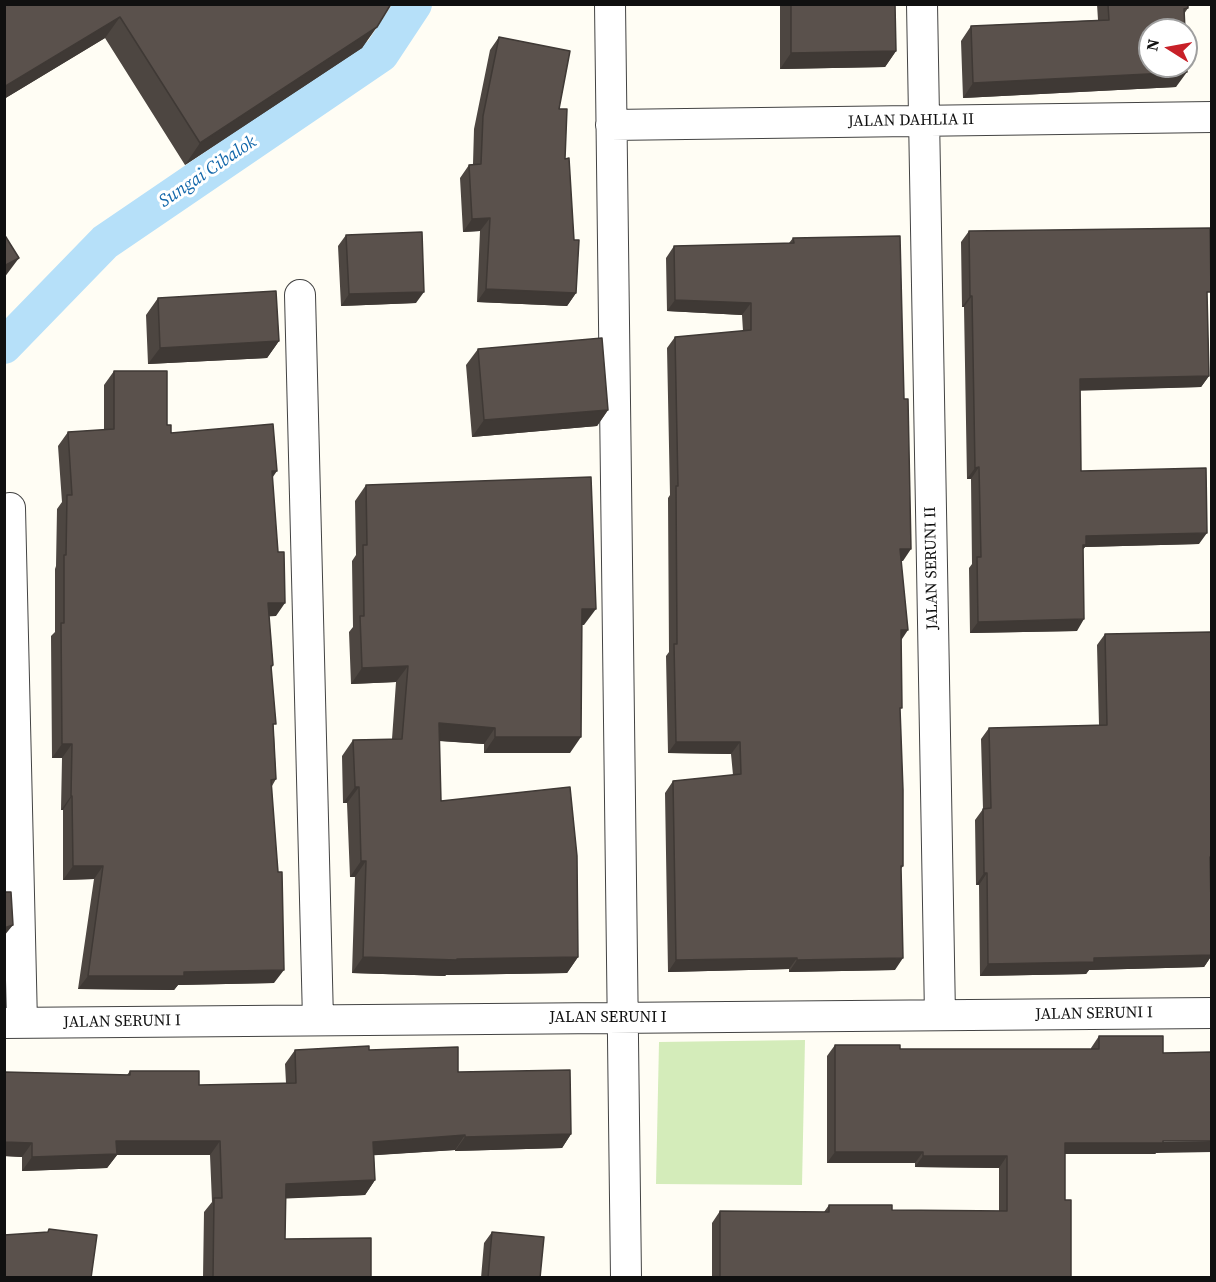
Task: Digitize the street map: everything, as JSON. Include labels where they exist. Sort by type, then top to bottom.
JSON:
[{"type":"street","points":[[610,4],[626,1278]]},
{"type":"street","name":"JALAN SERUNI II","points":[[922,4],[940,1015]]},
{"type":"street","name":"JALAN DAHLIA II","points":[[611,125],[1212,117]]},
{"type":"street","points":[[300,295],[318,1020]]},
{"type":"street","points":[[10,508],[14,1023]]},
{"type":"street","name":"JALAN SERUNI I","points":[[14,1023],[1212,1012]]},
{"type":"green space","points":[[805,1040],[802,1185],[656,1184],[659,1042]]},
{"type":"building","points":[[4,4],[391,4],[377,27],[200,143],[120,17],[4,87]]},
{"type":"building","points":[[791,4],[895,4],[896,51],[791,53]]},
{"type":"building","points":[[1108,4],[1188,4],[1188,8],[1184,9],[1184,18],[1138,18],[1138,75],[973,83],[971,26],[1109,20]]},
{"type":"building","points":[[499,37],[570,51],[559,109],[567,109],[565,159],[569,158],[574,240],[579,240],[576,293],[486,289],[490,218],[472,219],[469,165],[481,164],[483,116]]},
{"type":"building","points":[[1210,228],[1211,292],[1207,292],[1209,376],[1080,379],[1081,471],[1206,468],[1207,533],[1086,536],[1086,545],[1083,545],[1084,619],[978,622],[977,557],[981,557],[979,467],[975,468],[969,231]]},
{"type":"building","points":[[422,232],[424,292],[349,294],[346,235]]},
{"type":"building","points":[[4,234],[19,258],[4,266]]},
{"type":"building","points":[[900,236],[904,399],[908,399],[911,549],[900,549],[908,630],[901,630],[903,958],[676,960],[673,781],[741,774],[740,742],[676,742],[674,644],[677,644],[676,486],[678,486],[675,337],[751,330],[751,303],[675,300],[674,246],[794,243],[793,238]]},
{"type":"building","points":[[276,291],[279,341],[160,348],[158,298]]},
{"type":"building","points":[[602,338],[608,410],[484,420],[478,349]]},
{"type":"building","points":[[114,371],[167,371],[167,425],[171,425],[171,433],[273,424],[277,471],[272,471],[278,552],[284,552],[285,603],[268,603],[276,724],[273,724],[276,779],[271,780],[278,872],[282,872],[284,970],[184,972],[184,976],[88,976],[103,866],[73,866],[72,744],[62,744],[61,623],[64,623],[67,495],[72,495],[68,432],[114,429]]},
{"type":"building","points":[[591,477],[596,609],[582,609],[581,737],[495,737],[495,728],[439,723],[441,801],[570,787],[577,856],[578,957],[457,960],[363,957],[366,861],[361,861],[359,787],[355,787],[353,740],[402,739],[408,666],[362,668],[360,616],[364,616],[363,545],[367,545],[366,485]]},
{"type":"building","points":[[1211,632],[1212,955],[1094,958],[1094,962],[988,964],[987,873],[984,873],[983,809],[991,808],[989,728],[1107,725],[1105,634]]},
{"type":"building","points":[[4,892],[11,892],[13,925],[4,928]]},
{"type":"building","points":[[1099,1036],[1163,1036],[1163,1053],[1212,1052],[1212,1141],[1065,1143],[1065,1200],[1071,1200],[1071,1278],[720,1278],[720,1211],[829,1212],[829,1205],[892,1205],[892,1210],[1007,1211],[1007,1156],[923,1156],[923,1152],[835,1152],[835,1045],[900,1045],[900,1049],[1099,1049]]},
{"type":"building","points":[[369,1046],[369,1050],[458,1047],[458,1072],[570,1070],[571,1134],[465,1137],[465,1135],[373,1142],[375,1180],[286,1184],[285,1239],[371,1238],[371,1278],[213,1278],[214,1198],[222,1198],[220,1141],[116,1141],[117,1154],[32,1157],[32,1143],[4,1142],[4,1072],[130,1075],[130,1071],[199,1071],[199,1085],[296,1083],[295,1050]]},
{"type":"building","points":[[49,1229],[97,1235],[91,1278],[4,1278],[4,1235],[48,1232]]},
{"type":"building","points":[[492,1232],[544,1237],[540,1278],[488,1278]]},
{"type":"waterway","name":"Sungai Cibalok","points":[[4,346],[105,242],[381,54],[414,4]]}]
